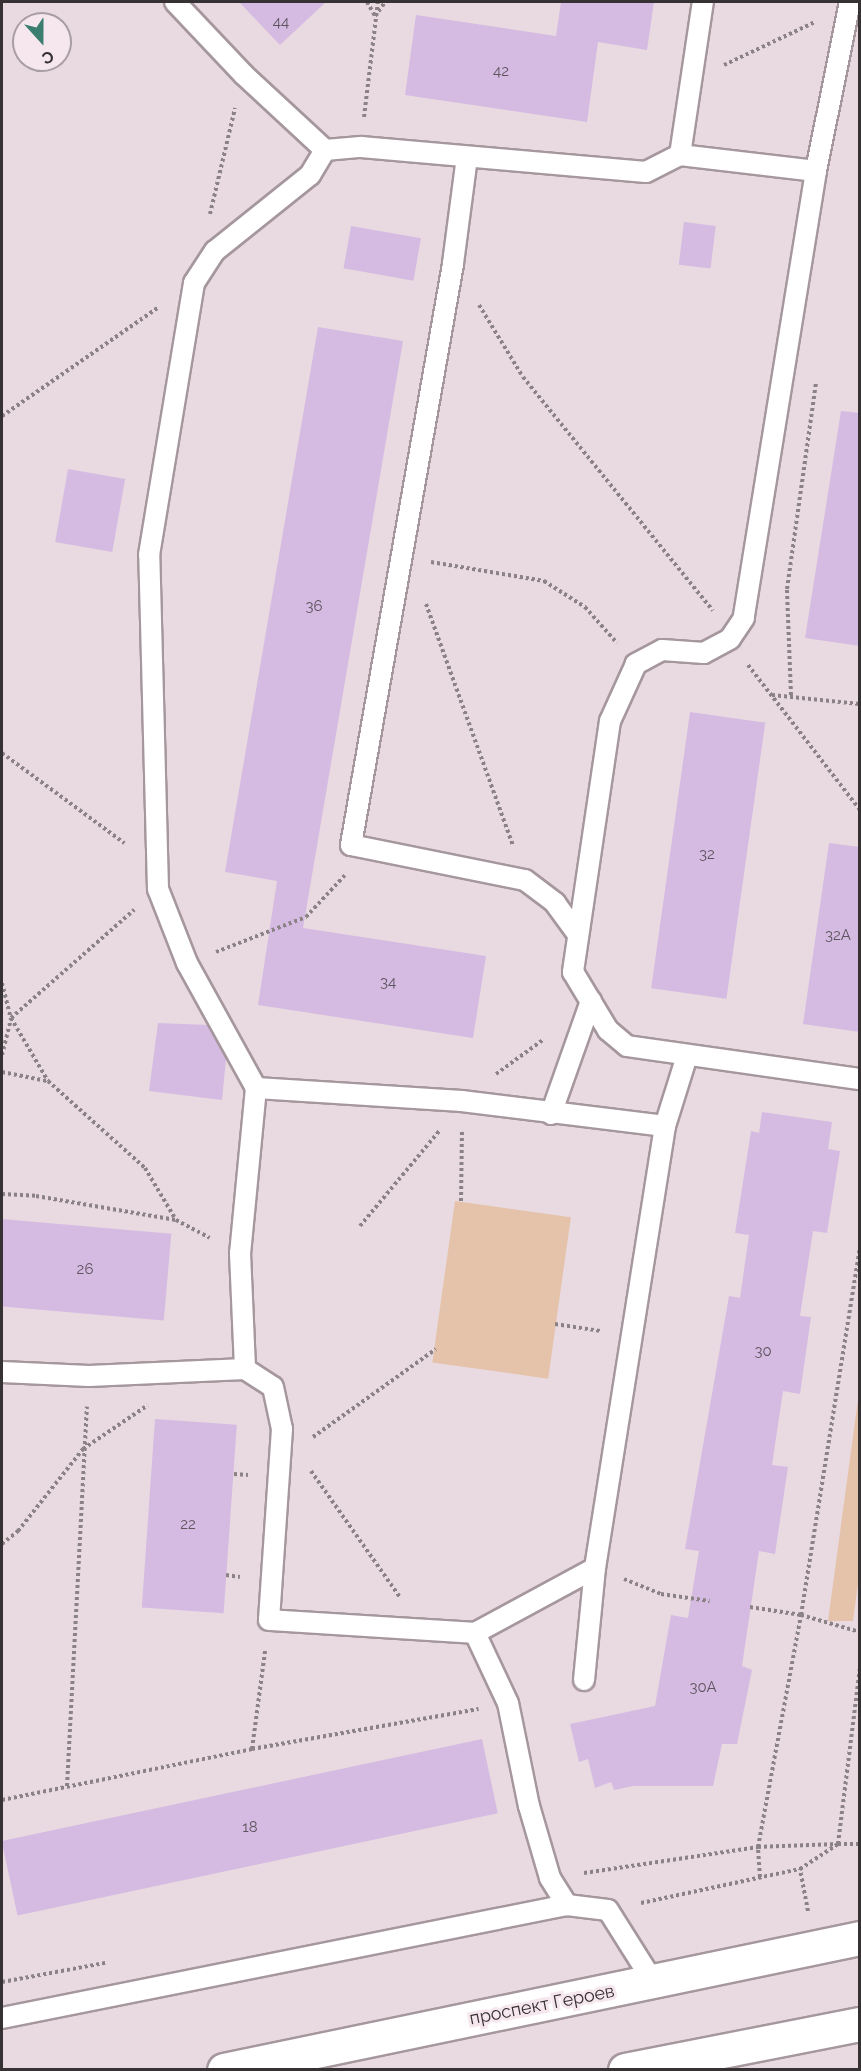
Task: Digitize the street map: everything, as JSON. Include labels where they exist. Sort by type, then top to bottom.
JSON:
[{"type":"main road","name":"проспект Героев","points":[[224,2070],[654,1983],[860,1938]]},
{"type":"main road","points":[[625,2070],[860,2024]]},
{"type":"lane","points":[[176,2],[243,74],[325,150],[361,147],[646,172],[681,155],[816,171]]},
{"type":"lane","points":[[681,155],[703,2]]},
{"type":"lane","points":[[850,2],[816,171],[744,618],[730,639],[704,653],[662,650],[636,664],[610,721],[573,972],[587,1010],[627,1046],[860,1079]]},
{"type":"lane","points":[[245,1369],[240,1253],[256,1088],[187,963],[158,889],[149,555],[194,282],[215,251],[310,175],[325,150]]},
{"type":"lane","points":[[466,157],[453,264],[351,844],[525,880],[555,903],[577,933]]},
{"type":"lane","points":[[551,1114],[587,1010]]},
{"type":"lane","points":[[584,1680],[595,1568],[665,1126],[687,1056]]},
{"type":"lane","points":[[256,1088],[462,1101],[551,1114],[665,1126]]},
{"type":"lane","points":[[2,1371],[89,1376],[245,1369],[273,1387],[282,1429],[269,1620],[425,1632],[475,1633],[595,1568]]},
{"type":"lane","points":[[475,1633],[508,1703],[529,1806],[550,1878],[567,1905]]},
{"type":"lane","points":[[2,2018],[567,1905],[608,1910],[654,1983]]},
{"type":"path","points":[[367,2],[375,16]]},
{"type":"path","points":[[361,147],[378,2]]},
{"type":"path","points":[[375,16],[385,2]]},
{"type":"path","points":[[691,81],[823,18]]},
{"type":"path","points":[[207,225],[243,74]]},
{"type":"path","points":[[453,264],[523,377],[704,596],[730,639],[860,810]]},
{"type":"path","points":[[2,416],[194,282]]},
{"type":"path","points":[[791,694],[787,589],[817,377]]},
{"type":"path","points":[[404,543],[409,558],[544,581],[585,607],[636,664]]},
{"type":"path","points":[[425,602],[525,880]]},
{"type":"path","points":[[772,695],[791,694],[860,704]]},
{"type":"path","points":[[2,753],[121,840],[158,889],[11,1018],[2,1055]]},
{"type":"path","points":[[187,963],[306,917],[345,875],[351,844]]},
{"type":"path","points":[[2,984],[11,1018],[48,1081],[145,1168],[176,1220]]},
{"type":"path","points":[[360,1226],[404,1176],[462,1101],[533,1045],[587,1010]]},
{"type":"path","points":[[2,1072],[48,1081]]},
{"type":"path","points":[[461,1201],[462,1101]]},
{"type":"path","points":[[2,1194],[36,1196],[176,1220],[240,1253]]},
{"type":"path","points":[[760,1877],[758,1847],[801,1615],[860,1247]]},
{"type":"path","points":[[555,1324],[631,1335]]},
{"type":"path","points":[[296,1449],[436,1349]]},
{"type":"path","points":[[2,1544],[18,1530],[83,1449],[151,1403],[147,1374]]},
{"type":"path","points":[[67,1786],[83,1449],[89,1376]]},
{"type":"path","points":[[282,1429],[425,1632]]},
{"type":"path","points":[[595,1568],[662,1594],[711,1601]]},
{"type":"path","points":[[750,1607],[801,1615],[860,1632]]},
{"type":"path","points":[[252,1749],[269,1620]]},
{"type":"path","points":[[550,1878],[758,1847],[838,1845],[860,1668]]},
{"type":"path","points":[[2,1800],[252,1749],[508,1703]]},
{"type":"path","points":[[608,1910],[800,1869]]},
{"type":"shaded area","points":[[455,1201],[571,1217],[548,1379],[432,1362]]},
{"type":"shaded area","points":[[859,1392],[859,1577],[853,1621],[828,1621]]},
{"type":"building","points":[[239,2],[326,2],[280,45]]},
{"type":"building","points":[[561,2],[654,2],[647,50],[598,42],[587,122],[405,95],[416,15],[556,36]]},
{"type":"building","points":[[684,222],[716,226],[711,269],[679,265]]},
{"type":"building","points":[[351,226],[421,238],[413,281],[344,268]]},
{"type":"building","points":[[318,327],[403,341],[303,928],[486,956],[473,1038],[258,1005],[277,881],[225,872]]},
{"type":"building","points":[[841,411],[860,413],[860,646],[805,638]]},
{"type":"building","points":[[68,469],[125,479],[112,552],[55,542]]},
{"type":"building","points":[[690,712],[765,723],[726,999],[651,988]]},
{"type":"building","points":[[829,843],[860,847],[860,1032],[803,1024]]},
{"type":"building","points":[[158,1023],[208,1025],[226,1059],[222,1100],[149,1091]]},
{"type":"building","points":[[762,1112],[832,1122],[828,1149],[840,1151],[827,1233],[813,1231],[800,1316],[811,1317],[800,1394],[783,1391],[772,1465],[788,1467],[775,1554],[759,1551],[742,1666],[752,1670],[737,1744],[722,1744],[713,1786],[633,1786],[614,1790],[611,1782],[595,1788],[588,1759],[579,1762],[570,1724],[655,1706],[671,1615],[688,1618],[699,1551],[685,1549],[729,1296],[740,1298],[749,1235],[735,1233],[751,1131],[759,1133]]},
{"type":"building","points":[[2,1219],[171,1234],[164,1320],[2,1306]]},
{"type":"building","points":[[155,1419],[237,1425],[224,1613],[142,1608]]},
{"type":"building","points":[[482,1739],[498,1813],[18,1915],[2,1841]]}]
